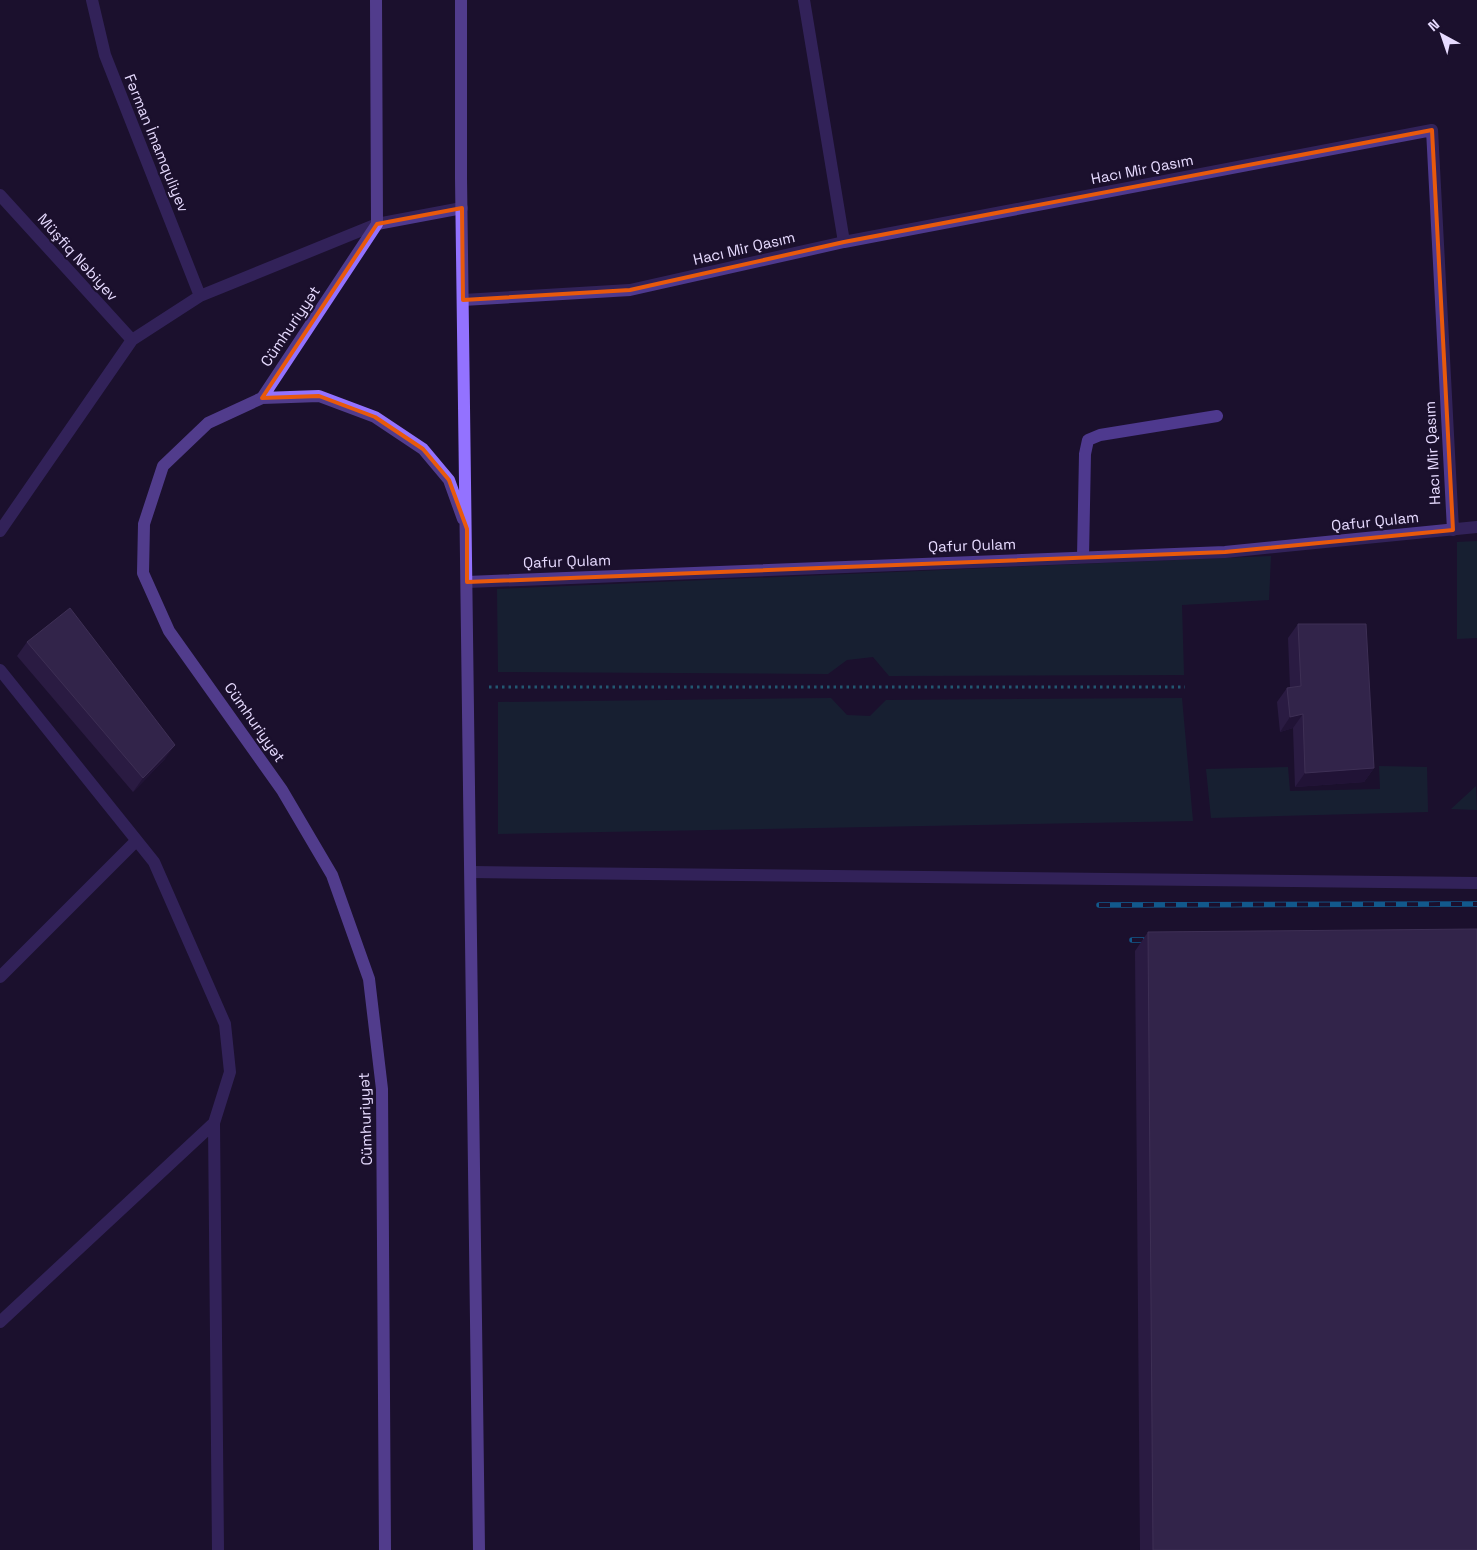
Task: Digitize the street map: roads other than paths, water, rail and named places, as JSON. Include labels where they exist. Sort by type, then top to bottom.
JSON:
[{"type":"main road","points":[[376,0],[377,224]]},
{"type":"main road","points":[[461,0],[479,1550]]},
{"type":"main road","name":"Cümhuriyyət","points":[[377,224],[262,398],[208,424],[162,466],[144,524],[143,573],[169,631],[282,790],[332,875],[369,979],[382,1089],[385,1550]]},
{"type":"main road","points":[[262,398],[319,396],[375,417],[423,449],[449,480],[467,529]]},
{"type":"street","name":"Fərman İmamquliyev","points":[[92,0],[104,55],[200,296]]},
{"type":"street","points":[[804,0],[844,242]]},
{"type":"street","name":"Hacı Mir Qasım","points":[[463,300],[630,290],[844,242],[1432,130],[1453,530]]},
{"type":"street","name":"Müşfiq Nəbiyev","points":[[0,195],[132,340]]},
{"type":"street","points":[[0,531],[132,340],[200,296],[377,224],[462,208]]},
{"type":"street","points":[[1083,557],[1085,454],[1088,440],[1100,435],[1217,416]]},
{"type":"street","name":"Qafur Qulam","points":[[467,582],[1225,552],[1477,527]]},
{"type":"street","points":[[0,670],[154,862],[225,1024],[230,1072],[214,1123],[218,1550]]},
{"type":"street","points":[[0,977],[136,841]]},
{"type":"street","points":[[471,872],[1477,883]]},
{"type":"street","points":[[0,1322],[214,1123]]},
{"type":"railway","points":[[1099,905],[1477,904]]},
{"type":"railway","points":[[1132,940],[1157,940]]}]
